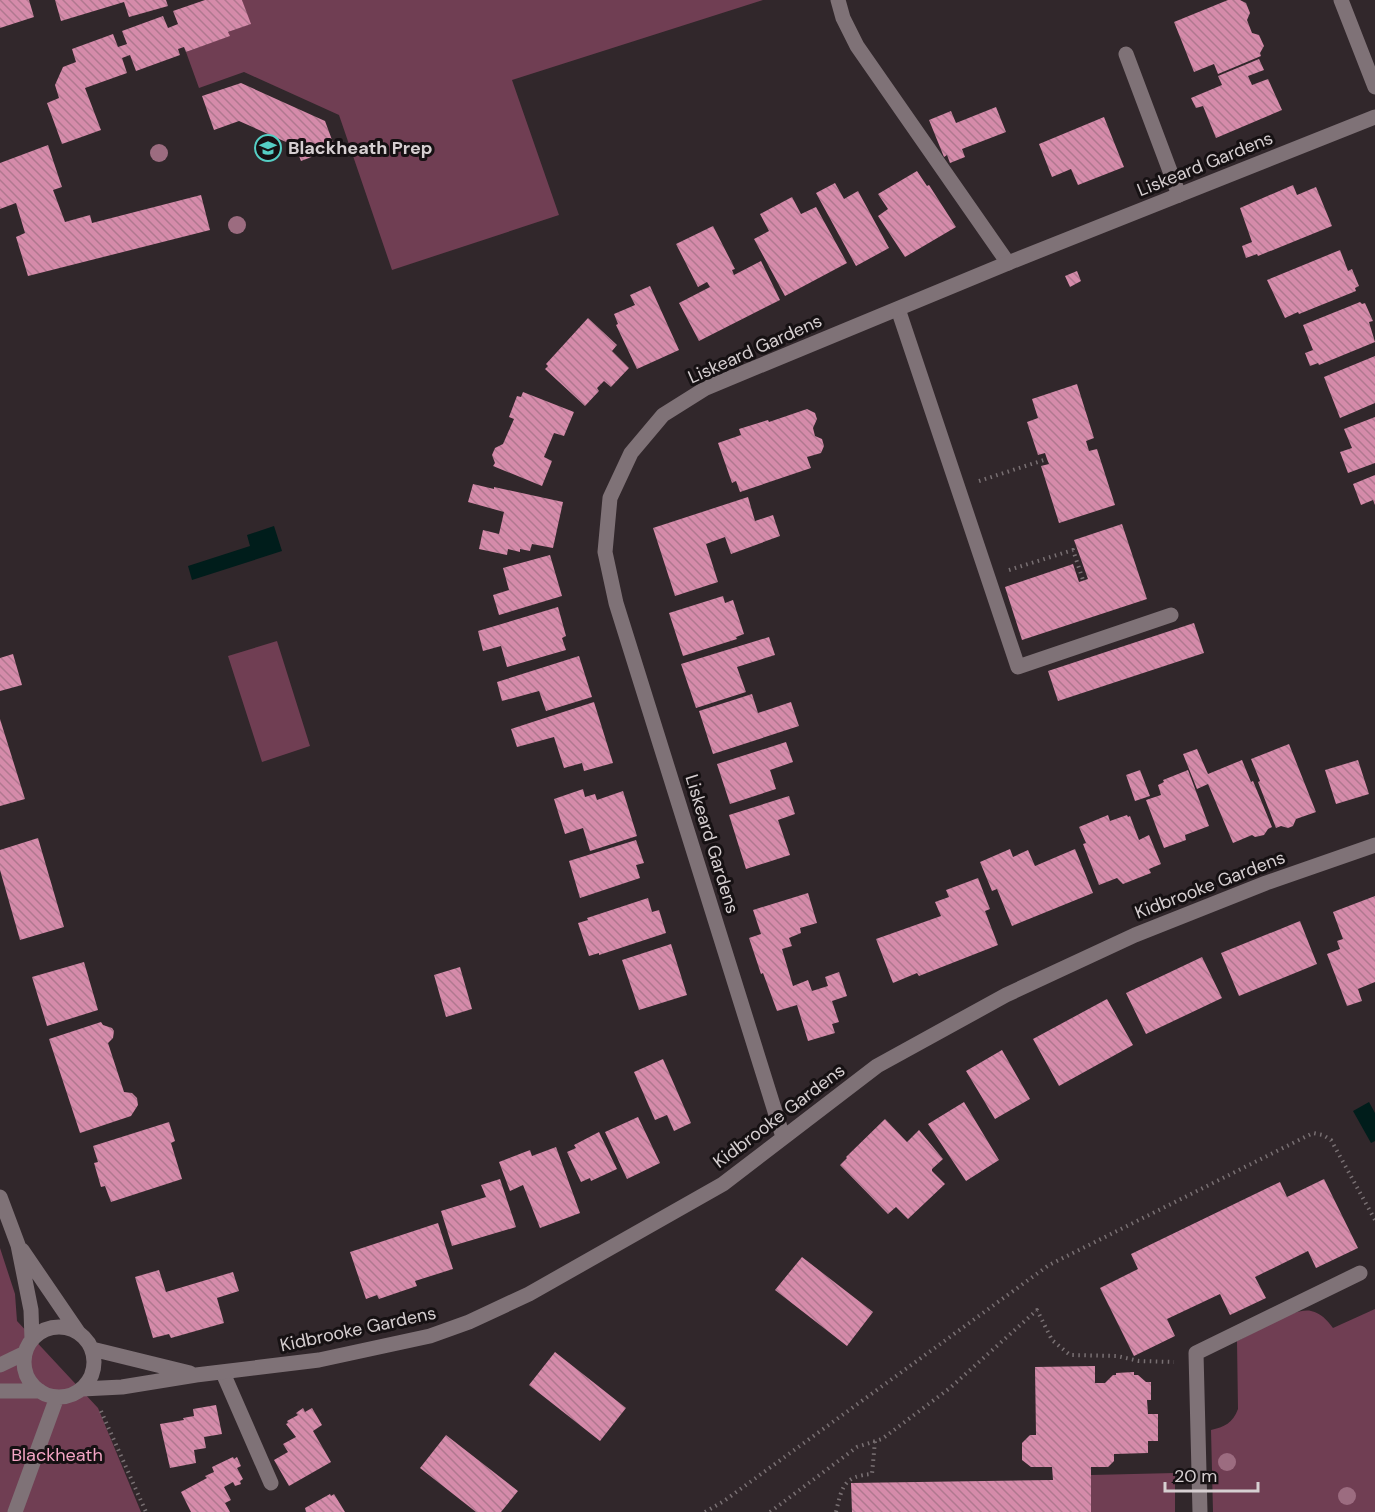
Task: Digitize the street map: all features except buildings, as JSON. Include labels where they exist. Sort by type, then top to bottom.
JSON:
[{"type":"street","points":[[838,0],[843,18],[857,46],[1008,263]]},
{"type":"street","points":[[1341,0],[1375,87]]},
{"type":"street","points":[[1126,54],[1179,195]]},
{"type":"street","name":"Liskeard Gardens","points":[[783,1137],[616,603],[605,552],[610,498],[631,453],[663,415],[706,388],[1008,263],[1375,117]]},
{"type":"street","points":[[898,309],[1018,667],[1171,615]]},
{"type":"street","name":"Kidbrooke Gardens","points":[[196,1375],[319,1360],[430,1336],[470,1322],[529,1294],[723,1184],[877,1066],[1006,995],[1135,934],[1266,883],[1375,845]]},
{"type":"street","points":[[0,1197],[18,1245],[31,1310],[24,1367],[34,1387],[40,1391]]},
{"type":"street","points":[[18,1245],[78,1332],[92,1348],[93,1370],[82,1389]]},
{"type":"street","points":[[1200,1512],[1196,1353],[1360,1273]]},
{"type":"street","points":[[0,1365],[28,1346],[50,1327],[64,1327],[78,1332]]},
{"type":"street","points":[[92,1348],[196,1375]]},
{"type":"street","points":[[224,1373],[271,1483]]},
{"type":"street","points":[[0,1391],[40,1391],[57,1396],[69,1395],[82,1389],[122,1387],[196,1375]]},
{"type":"street","points":[[15,1512],[57,1396]]},
{"type":"path","points":[[958,487],[1047,459]]},
{"type":"path","points":[[988,577],[1073,550],[1083,580]]},
{"type":"path","points":[[705,1512],[724,1501],[1049,1265],[1313,1133],[1331,1140],[1375,1220]]},
{"type":"path","points":[[770,1512],[857,1447],[882,1439],[950,1388],[1037,1310],[1052,1340],[1070,1355],[1117,1356],[1139,1361],[1196,1363]]},
{"type":"path","points":[[97,1402],[147,1512]]},
{"type":"path","points":[[836,1512],[843,1486],[856,1475],[872,1474],[875,1442]]},
{"type":"green space","points":[[242,0],[763,0],[512,80],[559,215],[392,270],[339,115],[244,72],[199,88],[186,52],[229,36],[228,32],[250,24]]},
{"type":"green space","points":[[277,641],[310,746],[262,762],[228,656]]},
{"type":"green space","name":"Blackheath","points":[[0,1248],[15,1294],[17,1321],[98,1408],[141,1512],[0,1512]]},
{"type":"green space","points":[[1375,1309],[1375,1512],[1213,1512],[1211,1430],[1228,1424],[1238,1409],[1237,1341],[1295,1313],[1315,1312],[1324,1317],[1333,1328]]},
{"type":"green space","points":[[1175,1473],[1175,1512],[1091,1512],[1091,1475]]},
{"type":"shaded area","points":[[274,526],[282,551],[192,580],[188,566],[250,546],[247,535]]},
{"type":"shaded area","points":[[1369,1102],[1375,1113],[1375,1141],[1371,1143],[1353,1111]]},
{"type":"place","name":"Blackheath Prep","points":[[268,148]]}]
